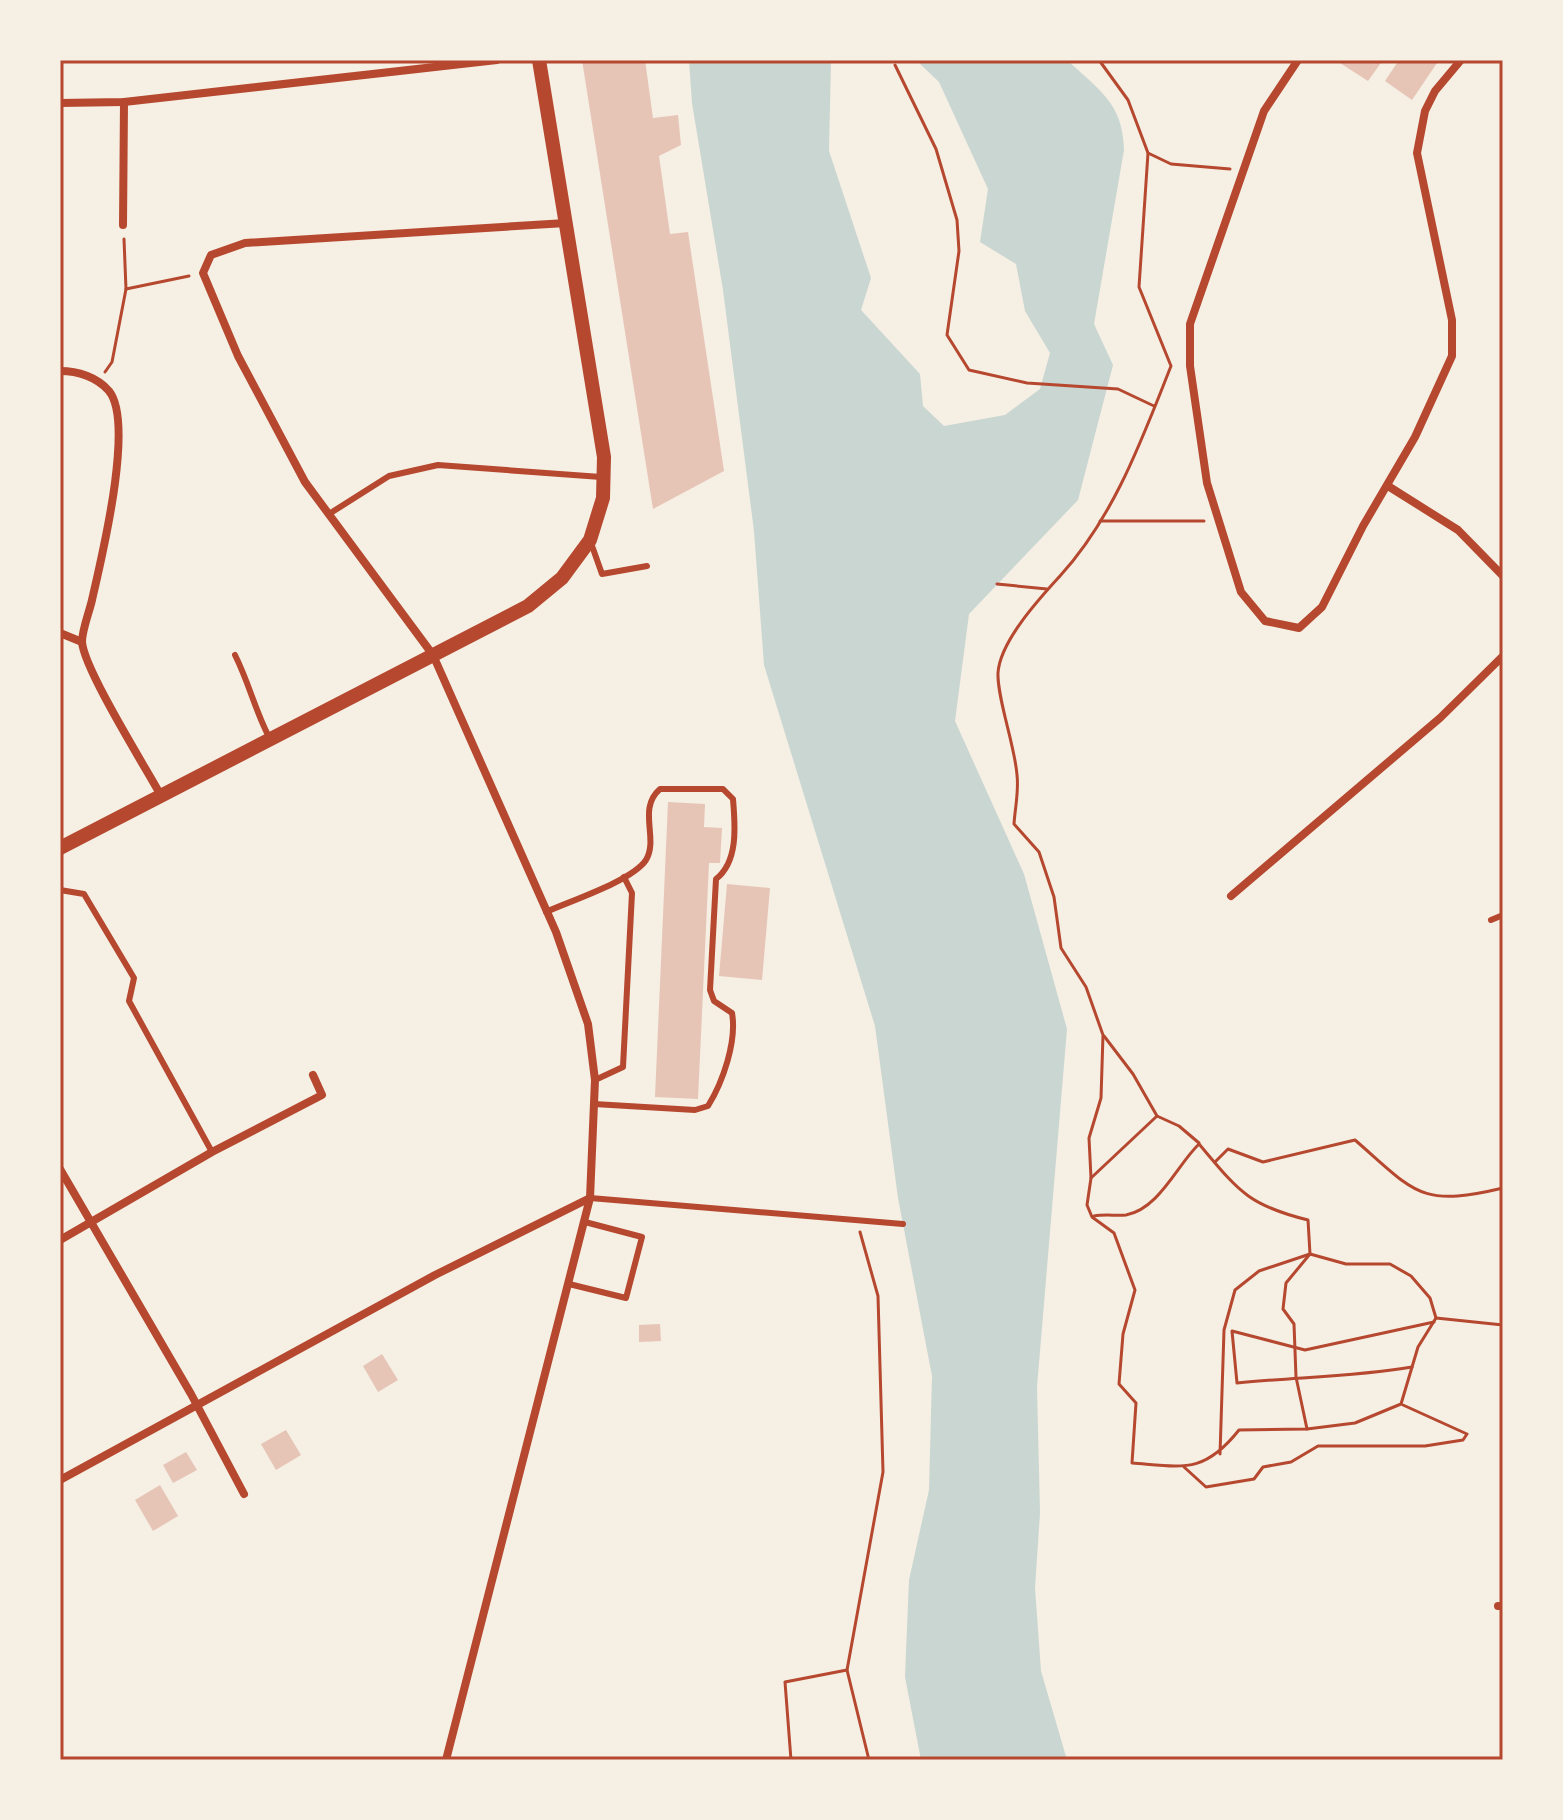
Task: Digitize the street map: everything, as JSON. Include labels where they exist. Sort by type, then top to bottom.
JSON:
[{"type":"street","points":[[60,103],[124,102],[497,60]]},
{"type":"street","points":[[60,848],[269,737],[528,606],[562,578],[590,540],[599,519],[605,477],[599,418],[539,60]]},
{"type":"street","points":[[1298,60],[1264,111],[1242,170],[1190,324],[1190,366],[1200,445],[1218,521],[1241,592],[1265,621],[1299,628],[1322,607],[1363,526],[1388,486],[1452,356],[1452,320],[1417,153],[1425,111],[1435,91],[1461,60]]},
{"type":"street","points":[[123,225],[124,102]]},
{"type":"street","points":[[446,1760],[590,1198],[595,1080],[588,1024],[546,912],[433,655],[305,482],[238,356],[203,273],[211,255],[245,243],[566,223]]},
{"type":"street","points":[[60,371],[83,374],[111,393],[119,429],[114,490],[82,642],[96,676],[160,794]]},
{"type":"street","points":[[1388,486],[1458,530],[1503,576]]},
{"type":"street","points":[[60,633],[82,642]]},
{"type":"street","points":[[1231,896],[1440,718],[1503,656]]},
{"type":"street","points":[[60,1240],[212,1152],[322,1095],[313,1075]]},
{"type":"street","points":[[60,1169],[92,1220],[244,1494]]},
{"type":"street","points":[[60,1480],[435,1275],[590,1198]]},
{"type":"lane","points":[[329,514],[389,476],[438,465],[605,477]]},
{"type":"lane","points":[[590,540],[602,574],[647,566]]},
{"type":"lane","points":[[235,655],[248,681],[250,698],[269,737]]},
{"type":"lane","points":[[546,912],[624,877],[648,857],[649,803],[660,789],[723,789],[733,799],[736,836],[723,873],[716,879],[710,990],[714,1001],[732,1013],[734,1027],[717,1091],[708,1106],[695,1110],[594,1104]]},
{"type":"lane","points":[[595,1080],[623,1067],[632,893],[624,877]]},
{"type":"lane","points":[[60,890],[84,894],[134,978],[129,1001],[212,1152]]},
{"type":"lane","points":[[1491,920],[1503,915]]},
{"type":"lane","points":[[590,1198],[903,1224]]},
{"type":"lane","points":[[569,1284],[626,1298],[642,1237],[585,1222]]},
{"type":"path","points":[[1099,60],[1128,100],[1148,153],[1139,287],[1171,366],[1134,461],[1100,521],[1062,574],[1034,602],[998,673],[1018,776],[1014,824],[1039,852],[1054,897],[1061,948],[1086,987],[1103,1035],[1133,1074],[1157,1116],[1179,1126],[1199,1144],[1239,1190],[1270,1211],[1308,1220],[1310,1254],[1286,1283],[1283,1309],[1294,1324],[1296,1377],[1307,1429]]},
{"type":"path","points":[[895,65],[936,149],[957,220],[959,251],[947,335],[969,370],[1027,383],[1118,389],[1155,406]]},
{"type":"path","points":[[1148,153],[1171,164],[1242,170]]},
{"type":"path","points":[[99,382],[112,362],[126,289],[123,225]]},
{"type":"path","points":[[126,289],[203,273]]},
{"type":"path","points":[[1100,521],[1218,521]]},
{"type":"path","points":[[997,584],[1047,589]]},
{"type":"path","points":[[1103,1035],[1101,1098],[1089,1138],[1091,1178],[1087,1205],[1092,1217],[1114,1233],[1135,1290],[1123,1334],[1119,1384],[1136,1403],[1132,1463],[1184,1467],[1220,1454],[1239,1430],[1307,1429],[1355,1423],[1401,1404],[1467,1434],[1463,1440],[1425,1446],[1318,1446],[1291,1462],[1263,1467],[1254,1479],[1206,1487],[1184,1467]]},
{"type":"path","points":[[1091,1178],[1157,1116]]},
{"type":"path","points":[[1215,1162],[1228,1149],[1263,1162],[1312,1147],[1355,1140],[1412,1190],[1435,1197],[1474,1195],[1503,1188]]},
{"type":"path","points":[[1092,1217],[1129,1215],[1156,1198],[1184,1158],[1199,1144]]},
{"type":"path","points":[[856,1220],[878,1296],[883,1472],[847,1670],[869,1760]]},
{"type":"path","points":[[1220,1454],[1224,1330],[1235,1290],[1259,1271],[1310,1254],[1346,1264],[1390,1264],[1411,1276],[1430,1298],[1435,1320],[1418,1347],[1401,1404]]},
{"type":"path","points":[[1412,1367],[1356,1376],[1296,1377],[1237,1383],[1232,1331],[1305,1350],[1435,1320],[1503,1325]]},
{"type":"path","points":[[791,1760],[785,1682],[847,1670]]},
{"type":"shaded area","points":[[689,60],[831,60],[829,151],[871,278],[861,310],[920,374],[923,406],[944,426],[1005,415],[1040,389],[1050,353],[1025,311],[1016,264],[980,242],[988,189],[939,82],[916,60],[1067,60],[1107,99],[1123,134],[1124,150],[1094,324],[1113,365],[1078,500],[969,614],[955,721],[1024,874],[1067,1029],[1037,1387],[1040,1513],[1035,1588],[1041,1671],[1067,1760],[921,1760],[905,1677],[909,1580],[929,1490],[932,1376],[898,1198],[875,1026],[764,665],[754,531],[723,290],[692,103]]},
{"type":"building","points":[[582,60],[645,60],[653,118],[678,115],[681,145],[659,156],[670,234],[688,232],[724,471],[653,509]]},
{"type":"building","points":[[1342,60],[1383,60],[1368,81],[1340,63]]},
{"type":"building","points":[[1399,60],[1439,60],[1412,100],[1385,81]]},
{"type":"building","points":[[668,802],[705,804],[704,827],[722,828],[720,863],[709,863],[698,1099],[655,1097]]},
{"type":"building","points":[[727,884],[770,888],[762,980],[719,976]]},
{"type":"building","points":[[660,1324],[661,1341],[639,1342],[639,1325]]},
{"type":"building","points":[[382,1354],[398,1380],[378,1392],[363,1366]]},
{"type":"building","points":[[286,1430],[301,1455],[276,1470],[261,1444]]},
{"type":"building","points":[[186,1452],[197,1470],[173,1483],[163,1465]]},
{"type":"building","points":[[160,1485],[178,1516],[153,1531],[135,1500]]}]
